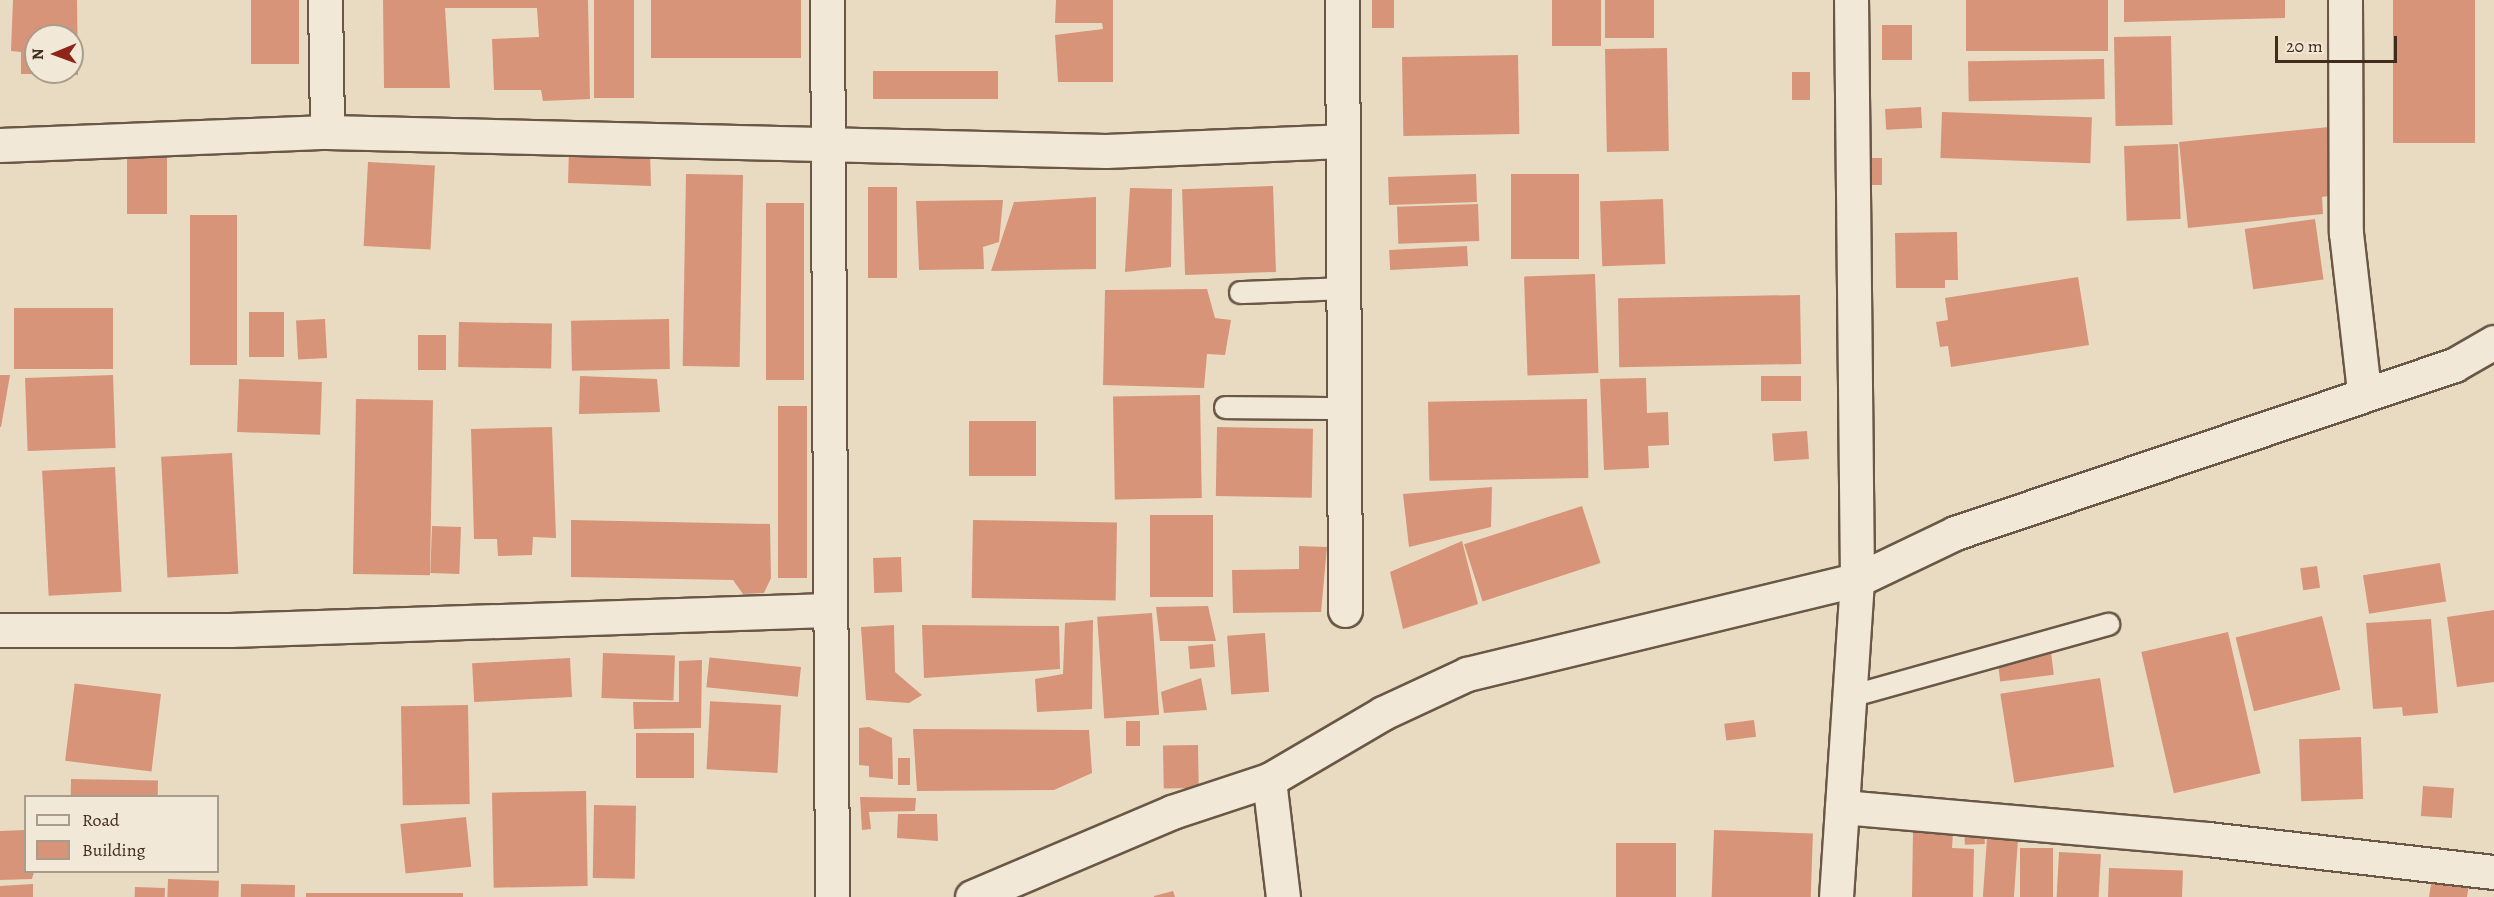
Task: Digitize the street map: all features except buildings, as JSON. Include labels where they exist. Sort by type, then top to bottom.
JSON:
[{"type":"street","points":[[325,0],[327,132]]},
{"type":"street","points":[[827,0],[828,610],[832,897]]},
{"type":"street","points":[[1342,0],[1345,610]]},
{"type":"street","points":[[1836,897],[1853,695],[1857,580],[1851,0]]},
{"type":"street","points":[[2345,0],[2346,233],[2364,392]]},
{"type":"street","points":[[0,145],[327,132],[827,146],[1106,151],[1342,141]]},
{"type":"street","points":[[972,897],[1172,812],[1269,780],[1383,713],[1467,674],[1857,580],[1955,533],[2364,392],[2454,365],[2494,342]]},
{"type":"street","points":[[0,630],[230,630],[828,610]]},
{"type":"street","points":[[1269,780],[1283,897]]},
{"type":"street","points":[[1842,807],[2208,839],[2494,872]]},
{"type":"lane","points":[[1240,292],[1342,288]]},
{"type":"lane","points":[[1226,407],[1344,408]]},
{"type":"lane","points":[[1853,695],[2108,624]]}]
